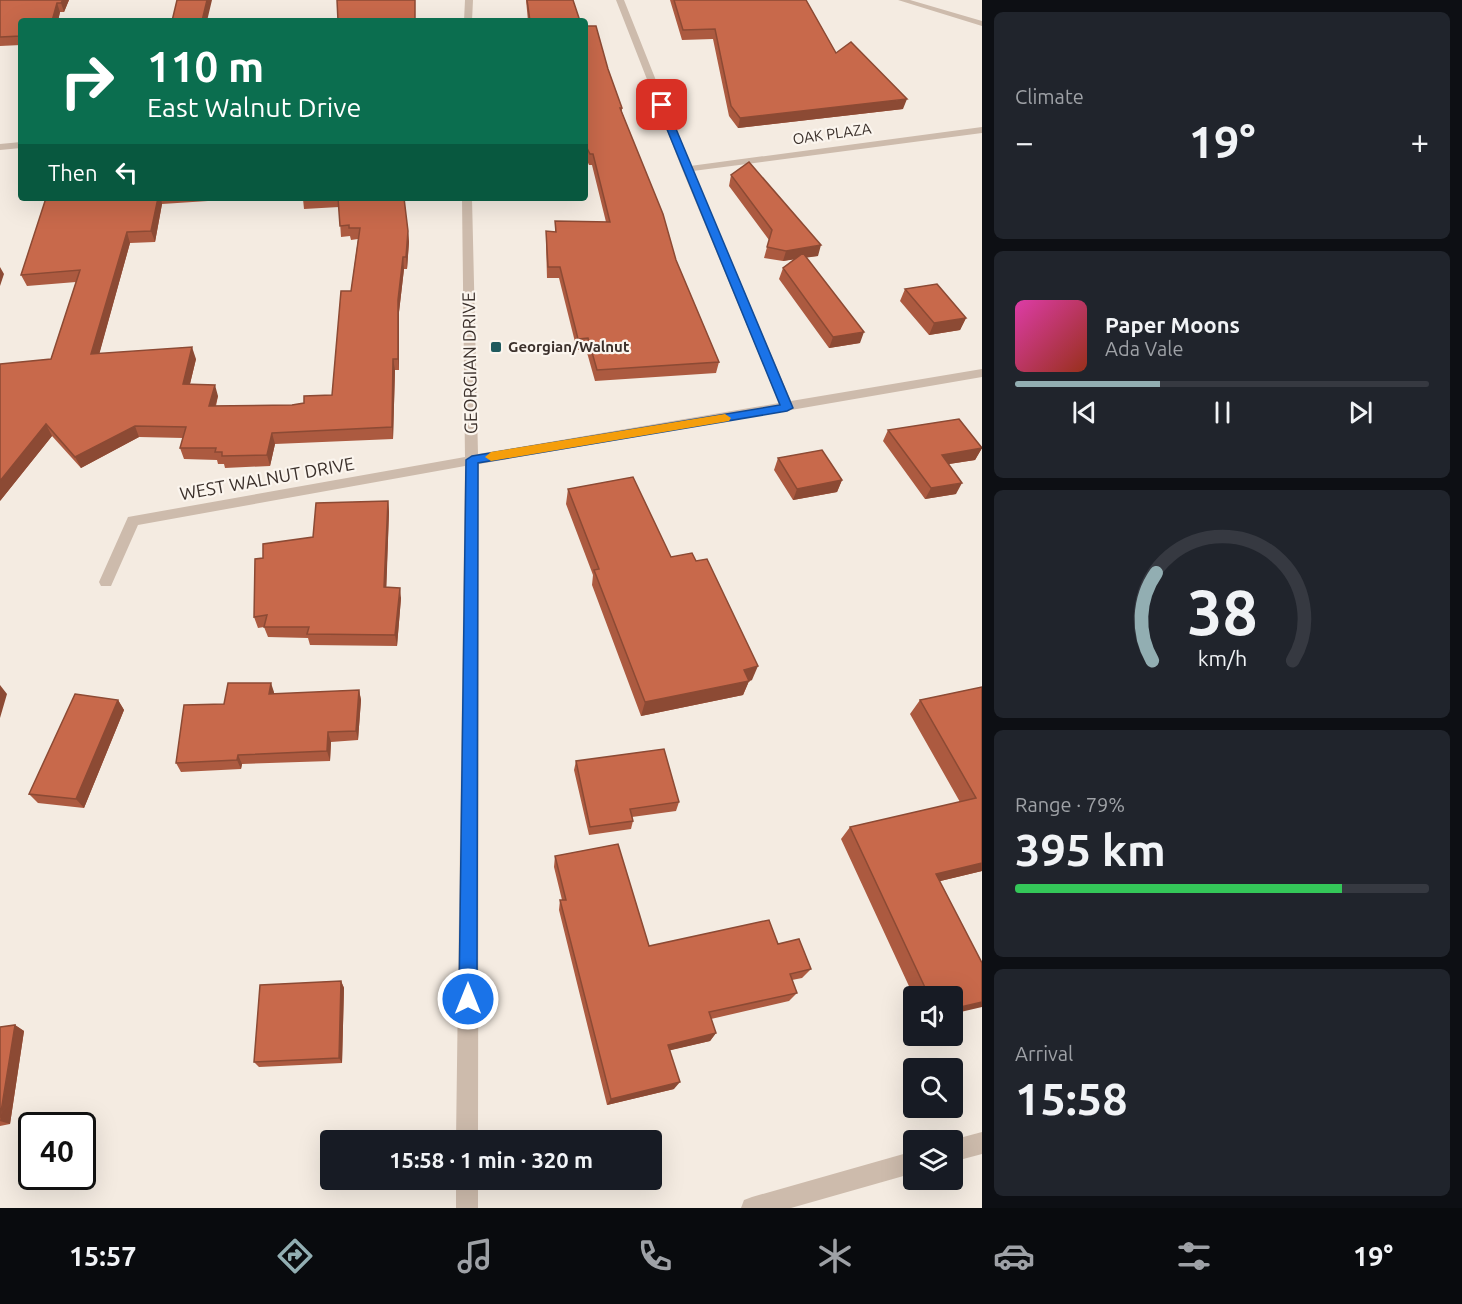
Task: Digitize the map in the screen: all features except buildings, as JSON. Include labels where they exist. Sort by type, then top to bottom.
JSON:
[{"type":"street","points":[[468,18],[469,0]]},
{"type":"street","points":[[620,0],[687,169],[787,408]]},
{"type":"street","points":[[902,0],[982,24]]},
{"type":"street","name":"OAK PLAZA","points":[[687,169],[982,130]]},
{"type":"street","points":[[0,147],[18,145]]},
{"type":"street","name":"GEORGIAN DRIVE","points":[[467,201],[472,460],[467,1130]]},
{"type":"street","points":[[472,460],[982,373]]},
{"type":"street","name":"WEST WALNUT DRIVE","points":[[106,582],[133,521],[427,470],[472,460]]},
{"type":"street","points":[[963,1148],[982,1143]]},
{"type":"street","points":[[752,1208],[903,1165]]},
{"type":"street","points":[[467,1190],[467,1208]]},
{"type":"slow traffic","points":[[491,457],[725,418]]},
{"type":"place","name":"Georgian/Walnut","points":[[496,347]]},
{"type":"route","points":[[468,999],[472,460],[787,408],[662,105]]}]
